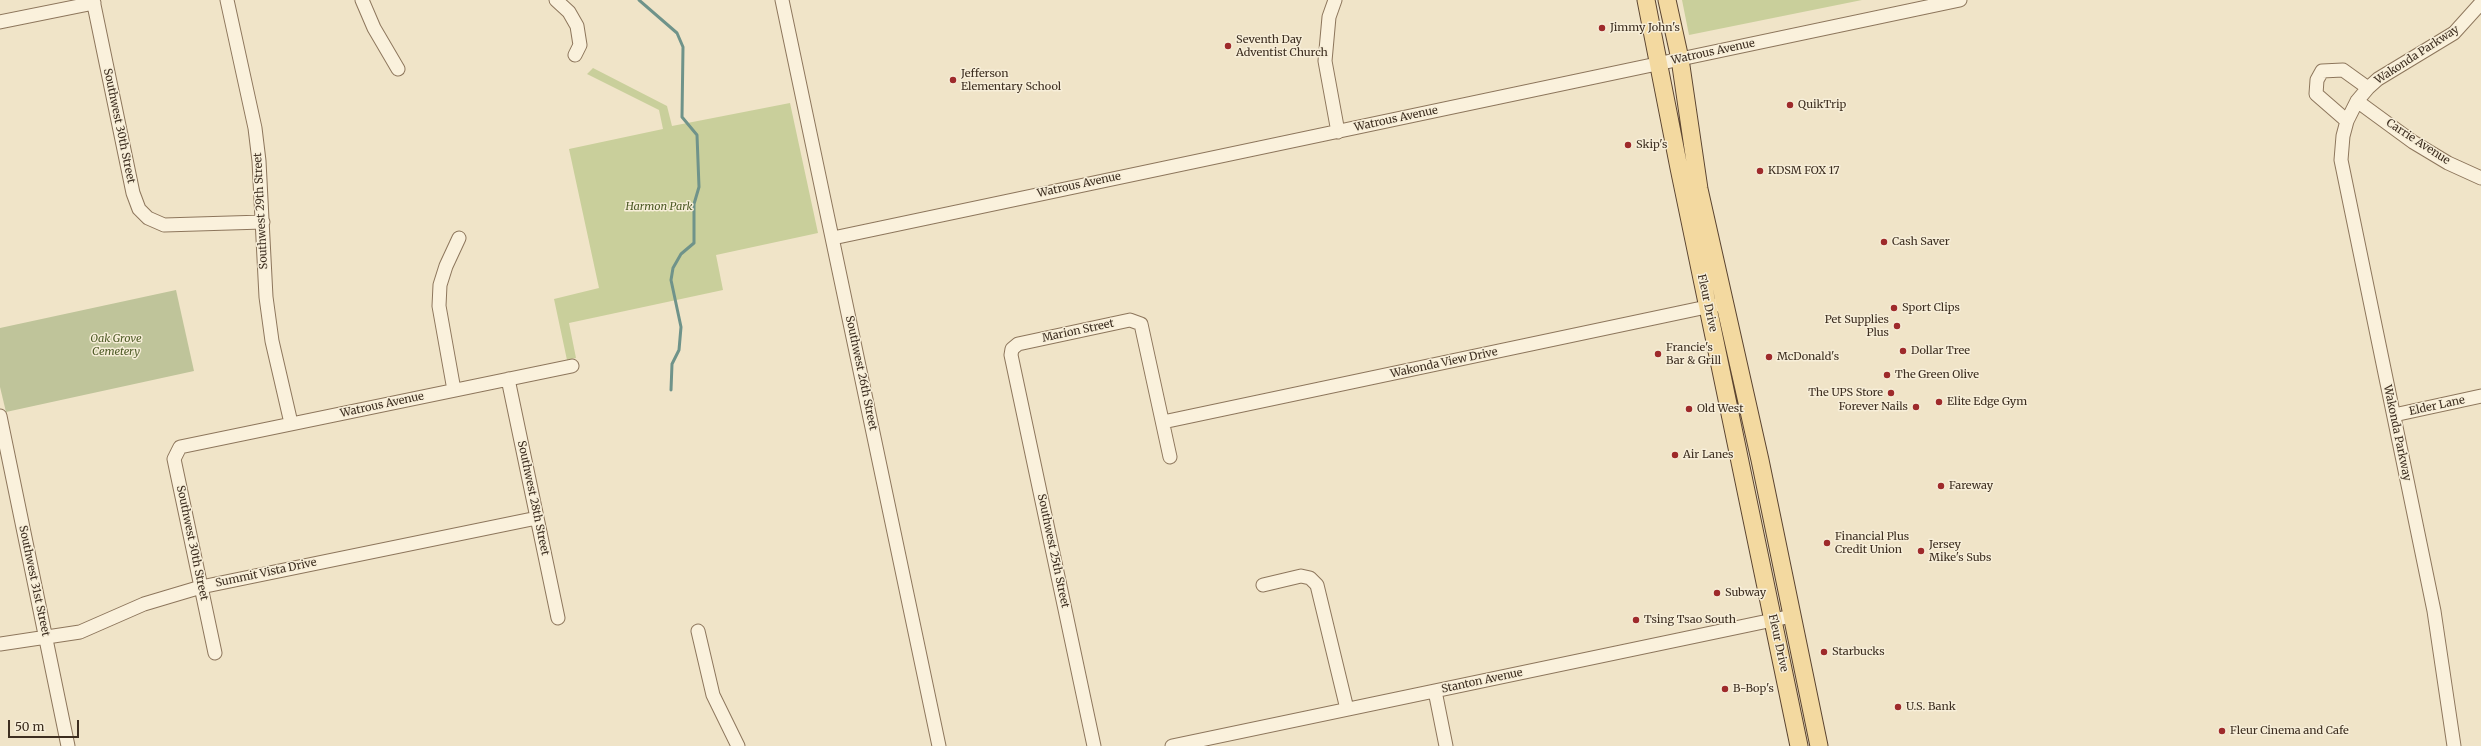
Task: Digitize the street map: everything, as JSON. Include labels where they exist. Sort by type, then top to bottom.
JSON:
[{"type":"main road","name":"Fleur Drive","points":[[1646,0],[1799,746]]},
{"type":"main road","name":"Fleur Drive","points":[[1667,0],[1680,59],[1700,189],[1819,746]]},
{"type":"street","name":"Southwest 29th Street","points":[[227,0],[255,128],[263,222],[266,297],[272,341],[291,423]]},
{"type":"street","points":[[362,0],[374,28],[398,69]]},
{"type":"street","points":[[556,0],[569,12],[577,26],[580,45],[575,55]]},
{"type":"street","name":"Southwest 26th Street","points":[[782,0],[939,746]]},
{"type":"street","points":[[1335,0],[1329,18],[1325,61],[1338,132]]},
{"type":"street","name":"Watrous Avenue","points":[[833,238],[1960,0]]},
{"type":"street","name":"Southwest 30th Street","points":[[93,1],[135,201],[148,218],[156,223],[178,226],[263,222]]},
{"type":"street","points":[[0,22],[93,1]]},
{"type":"street","name":"Wakonda Parkway","points":[[2454,746],[2434,611],[2341,160],[2343,136],[2347,121],[2357,102],[2368,88],[2378,79],[2454,33],[2481,3]]},
{"type":"street","name":"Wakonda Parkway","points":[[2347,121],[2316,94],[2317,80],[2322,70],[2343,70],[2368,88]]},
{"type":"street","name":"Carrie Avenue","points":[[2357,102],[2413,142],[2448,163],[2481,178]]},
{"type":"street","points":[[454,390],[439,306],[440,285],[446,266],[459,238]]},
{"type":"street","name":"Wakonda View Drive","points":[[1163,422],[1725,303]]},
{"type":"street","name":"Marion Street","points":[[1011,355],[1012,349],[1018,344],[1130,320],[1141,324],[1163,422]]},
{"type":"street","name":"Southwest 25th Street","points":[[1011,355],[1094,746]]},
{"type":"street","name":"Watrous Avenue","points":[[192,444],[572,366]]},
{"type":"street","name":"Southwest 28th Street","points":[[508,379],[558,618]]},
{"type":"street","name":"Elder Lane","points":[[2394,415],[2481,396]]},
{"type":"street","name":"Southwest 31st Street","points":[[0,416],[68,746]]},
{"type":"street","points":[[1163,422],[1170,457]]},
{"type":"street","name":"Southwest 30th Street","points":[[192,444],[180,447],[174,459],[215,653]]},
{"type":"street","name":"Summit Vista Drive","points":[[0,644],[80,632],[144,604],[201,587],[537,518]]},
{"type":"street","points":[[1263,585],[1301,576],[1310,578],[1318,585],[1347,709]]},
{"type":"street","name":"Stanton Avenue","points":[[1172,746],[1792,616]]},
{"type":"street","points":[[698,631],[713,695],[738,746]]},
{"type":"street","points":[[1435,691],[1446,746]]},
{"type":"green space","points":[[1682,0],[1862,0],[1689,35]]},
{"type":"green space","name":"Harmon Park","points":[[593,68],[667,106],[672,126],[790,103],[818,233],[716,255],[723,290],[569,323],[576,358],[567,360],[554,299],[599,288],[569,149],[663,129],[659,110],[587,74]]},
{"type":"green space","name":"Oak Grove Cemetery","points":[[176,290],[194,371],[6,412],[0,387],[0,328]]},
{"type":"waterway","points":[[639,0],[677,33],[683,47],[682,117],[697,135],[699,187],[694,204],[694,243],[681,254],[673,268],[671,280],[681,327],[679,350],[672,364],[671,390]]},
{"type":"place","name":"Jimmy John's","points":[[1602,28]]},
{"type":"place","name":"Seventh Day Adventist Church","points":[[1228,46]]},
{"type":"place","name":"Jefferson Elementary School","points":[[953,80]]},
{"type":"place","name":"QuikTrip","points":[[1790,105]]},
{"type":"place","name":"Skip's","points":[[1628,145]]},
{"type":"place","name":"KDSM FOX 17","points":[[1760,171]]},
{"type":"place","name":"Cash Saver","points":[[1884,242]]},
{"type":"place","name":"Sport Clips","points":[[1894,308]]},
{"type":"place","name":"Pet Supplies Plus","points":[[1897,326]]},
{"type":"place","name":"Dollar Tree","points":[[1903,351]]},
{"type":"place","name":"Francie's Bar & Grill","points":[[1658,354]]},
{"type":"place","name":"McDonald's","points":[[1769,357]]},
{"type":"place","name":"The Green Olive","points":[[1887,375]]},
{"type":"place","name":"The UPS Store","points":[[1891,393]]},
{"type":"place","name":"Elite Edge Gym","points":[[1939,402]]},
{"type":"place","name":"Forever Nails","points":[[1916,407]]},
{"type":"place","name":"Old West","points":[[1689,409]]},
{"type":"place","name":"Air Lanes","points":[[1675,455]]},
{"type":"place","name":"Fareway","points":[[1941,486]]},
{"type":"place","name":"Financial Plus Credit Union","points":[[1827,543]]},
{"type":"place","name":"Jersey Mike's Subs","points":[[1921,551]]},
{"type":"place","name":"Subway","points":[[1717,593]]},
{"type":"place","name":"Tsing Tsao South","points":[[1636,620]]},
{"type":"place","name":"Starbucks","points":[[1824,652]]},
{"type":"place","name":"B-Bop's","points":[[1725,689]]},
{"type":"place","name":"U.S. Bank","points":[[1898,707]]},
{"type":"place","name":"Fleur Cinema and Cafe","points":[[2222,731]]}]
